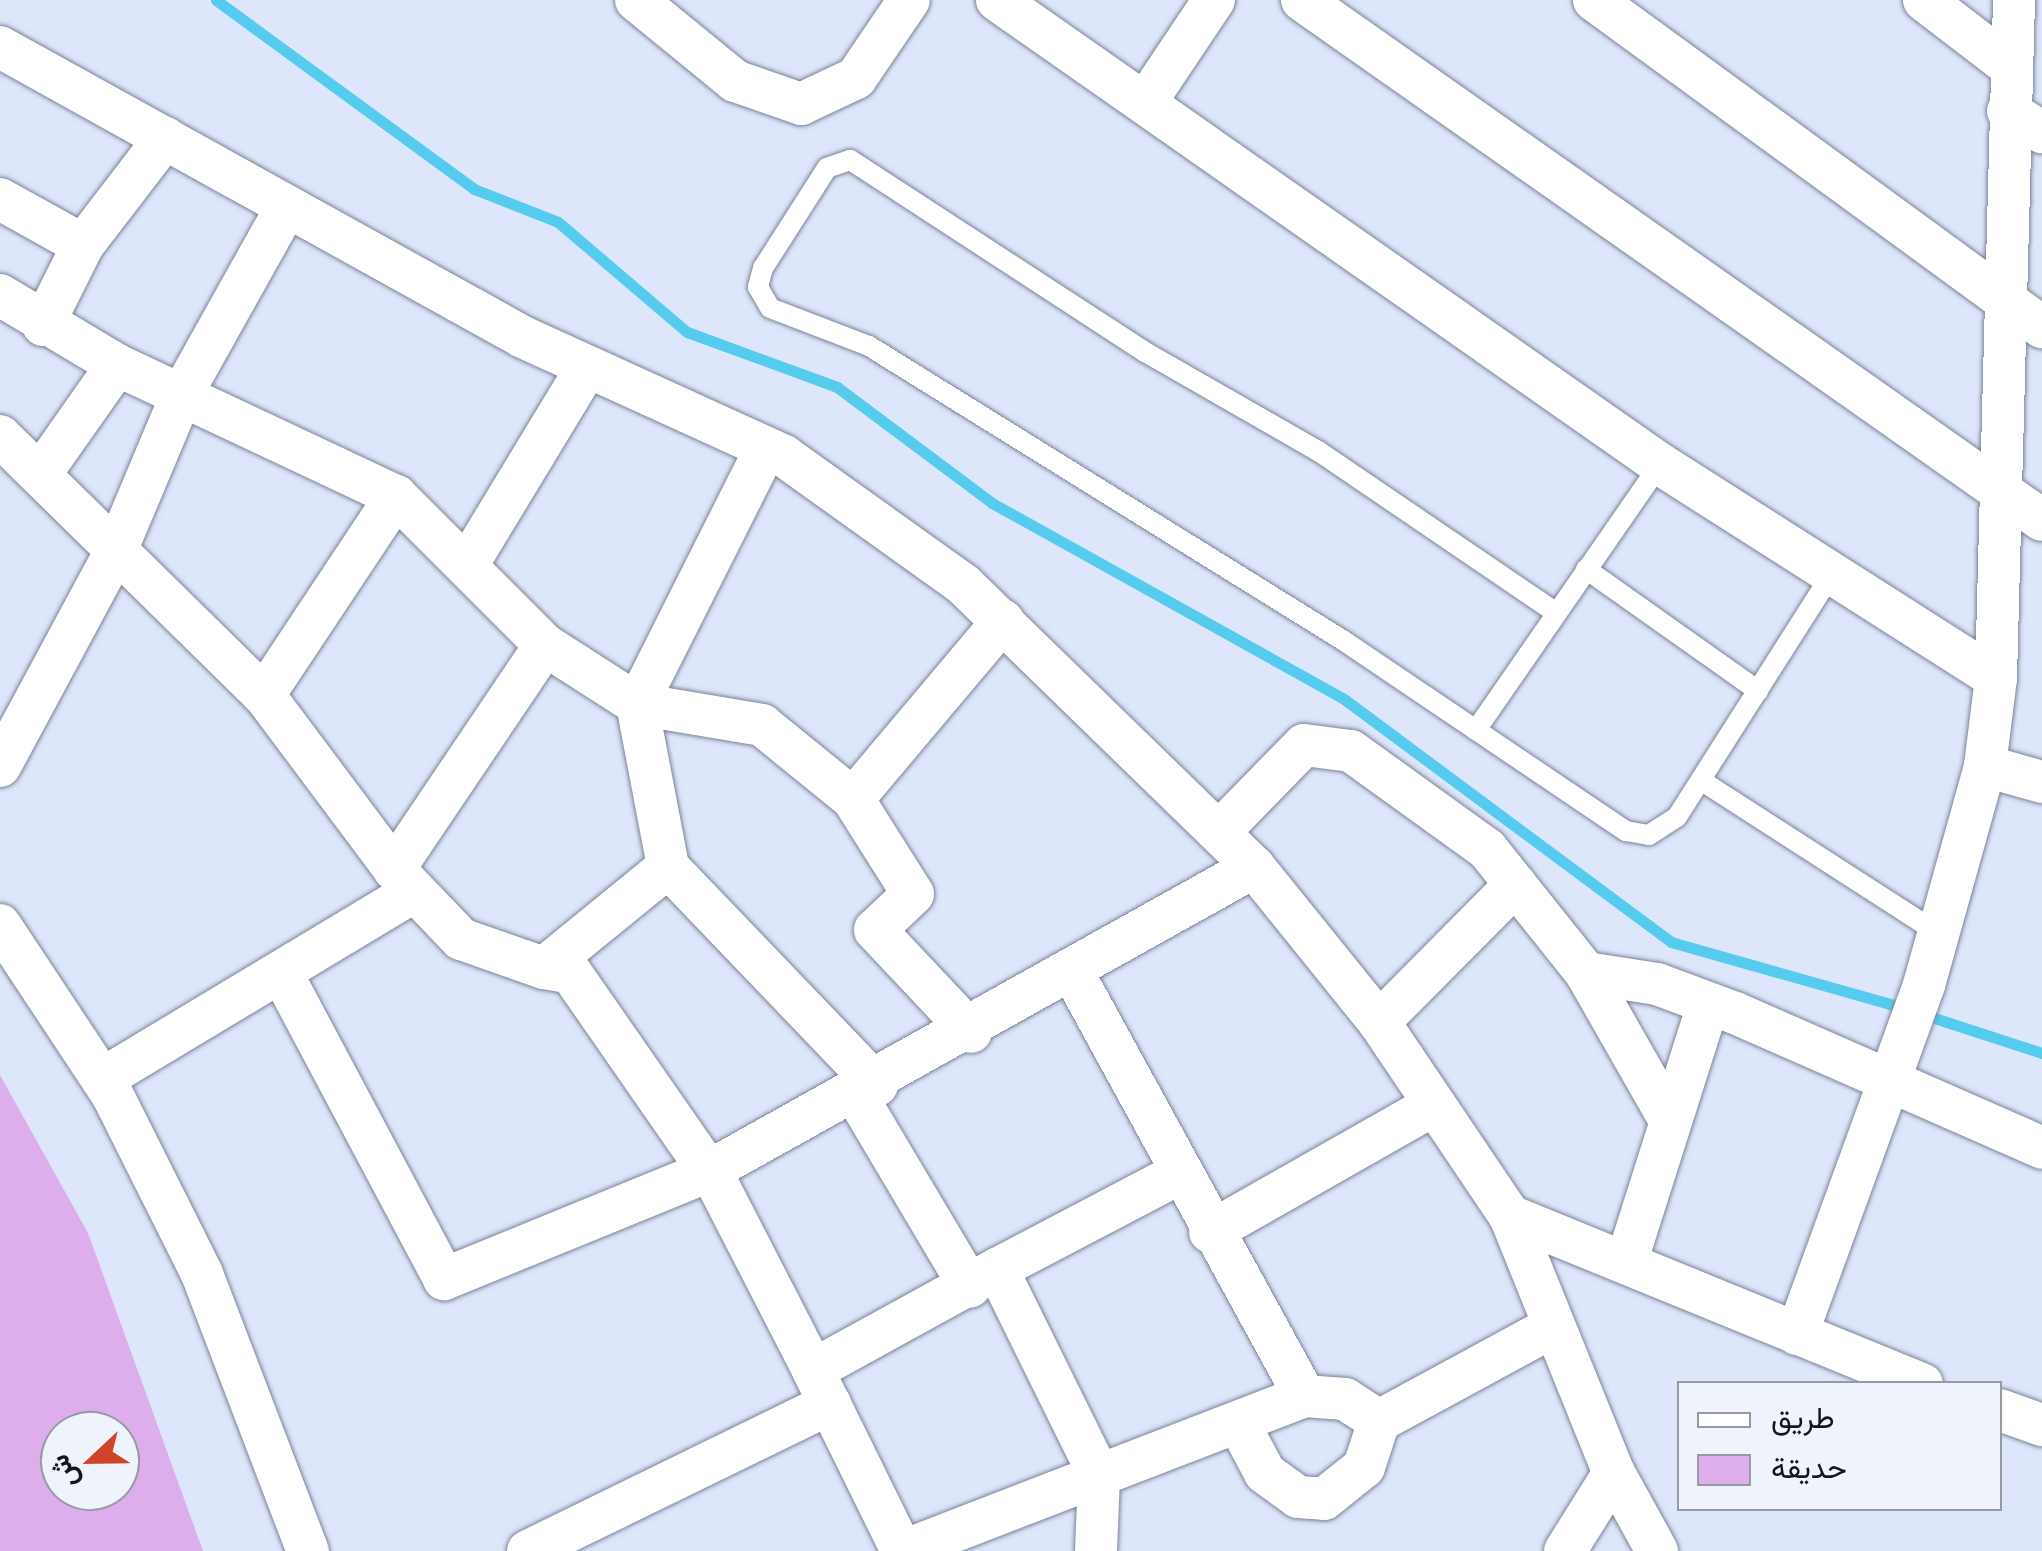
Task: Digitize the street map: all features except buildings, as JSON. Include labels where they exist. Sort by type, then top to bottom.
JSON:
[{"type":"street","points":[[636,0],[735,81],[801,104],[856,78],[908,0]]},
{"type":"street","points":[[997,0],[1660,464],[1996,678]]},
{"type":"street","points":[[1145,103],[1214,0]]},
{"type":"street","points":[[1302,0],[2042,520]]},
{"type":"street","points":[[1594,0],[2003,304],[2042,327]]},
{"type":"street","points":[[1924,0],[2010,66]]},
{"type":"street","points":[[1797,1334],[1924,984],[1985,766],[1996,678],[2003,304],[2025,122],[2010,66],[2014,0]]},
{"type":"street","points":[[0,46],[587,367],[766,448],[842,489],[1002,621],[1254,867],[1379,1022],[1510,1216],[1614,1473],[1657,1551]]},
{"type":"street","points":[[42,325],[84,245],[165,138]]},
{"type":"street","points":[[3,206],[84,245]]},
{"type":"street","points":[[0,766],[116,551],[182,394],[287,206]]},
{"type":"street","points":[[0,295],[42,325],[117,365],[396,496],[469,562],[545,644],[637,704],[762,724],[853,800],[912,894],[875,930],[971,1032]]},
{"type":"street","points":[[44,470],[117,365]]},
{"type":"street","points":[[469,562],[587,367]]},
{"type":"street","points":[[0,436],[44,470],[116,551],[264,695],[405,880],[461,939],[544,968],[571,973],[709,1170],[902,1550],[1305,1396],[1345,1399],[1379,1421]]},
{"type":"street","points":[[766,448],[637,704],[668,867],[866,1090],[1099,1475],[1096,1551]]},
{"type":"street","points":[[264,695],[396,496]]},
{"type":"street","points":[[853,800],[1002,621]]},
{"type":"street","points":[[102,1079],[281,972],[405,880],[545,644]]},
{"type":"street","points":[[1220,831],[1283,761],[1326,742],[1436,811],[1516,884],[1586,973],[1670,1120]]},
{"type":"street","points":[[1985,766],[2042,782]]},
{"type":"street","points":[[544,968],[668,867]]},
{"type":"street","points":[[281,972],[444,1280],[709,1170],[866,1090],[1254,867]]},
{"type":"street","points":[[1379,1022],[1516,884]]},
{"type":"street","points":[[0,925],[102,1079],[202,1274],[308,1551]]},
{"type":"street","points":[[1072,973],[1176,1175],[1305,1396]]},
{"type":"street","points":[[1586,973],[1708,1005],[1891,1068],[2042,1148]]},
{"type":"street","points":[[1628,1260],[1708,1005]]},
{"type":"street","points":[[1210,1232],[1434,1105]]},
{"type":"street","points":[[528,1551],[822,1387],[983,1278],[1176,1175]]},
{"type":"street","points":[[1510,1216],[1628,1260],[1914,1381]]},
{"type":"street","points":[[1239,1424],[1265,1473],[1298,1496],[1324,1499],[1364,1467],[1379,1421],[1552,1327]]},
{"type":"street","points":[[2002,1411],[2042,1425]]},
{"type":"street","points":[[1564,1551],[1614,1473]]},
{"type":"lane","points":[[1555,612],[1318,451],[1145,352],[874,172],[850,160],[827,168],[763,268],[758,287],[770,308],[869,346],[1476,730],[1626,831],[1665,826],[1702,781],[1832,574]]},
{"type":"lane","points":[[1476,730],[1660,464]]},
{"type":"lane","points":[[1586,568],[1758,692]]},
{"type":"lane","points":[[1702,781],[1938,933]]},
{"type":"green space","points":[[0,1075],[88,1233],[203,1551],[0,1551]]},
{"type":"waterway","points":[[216,0],[474,189],[558,222],[687,332],[837,387],[992,503],[1344,699],[1671,942],[1904,1008]]},
{"type":"waterway","points":[[1922,1014],[2042,1053]]}]
